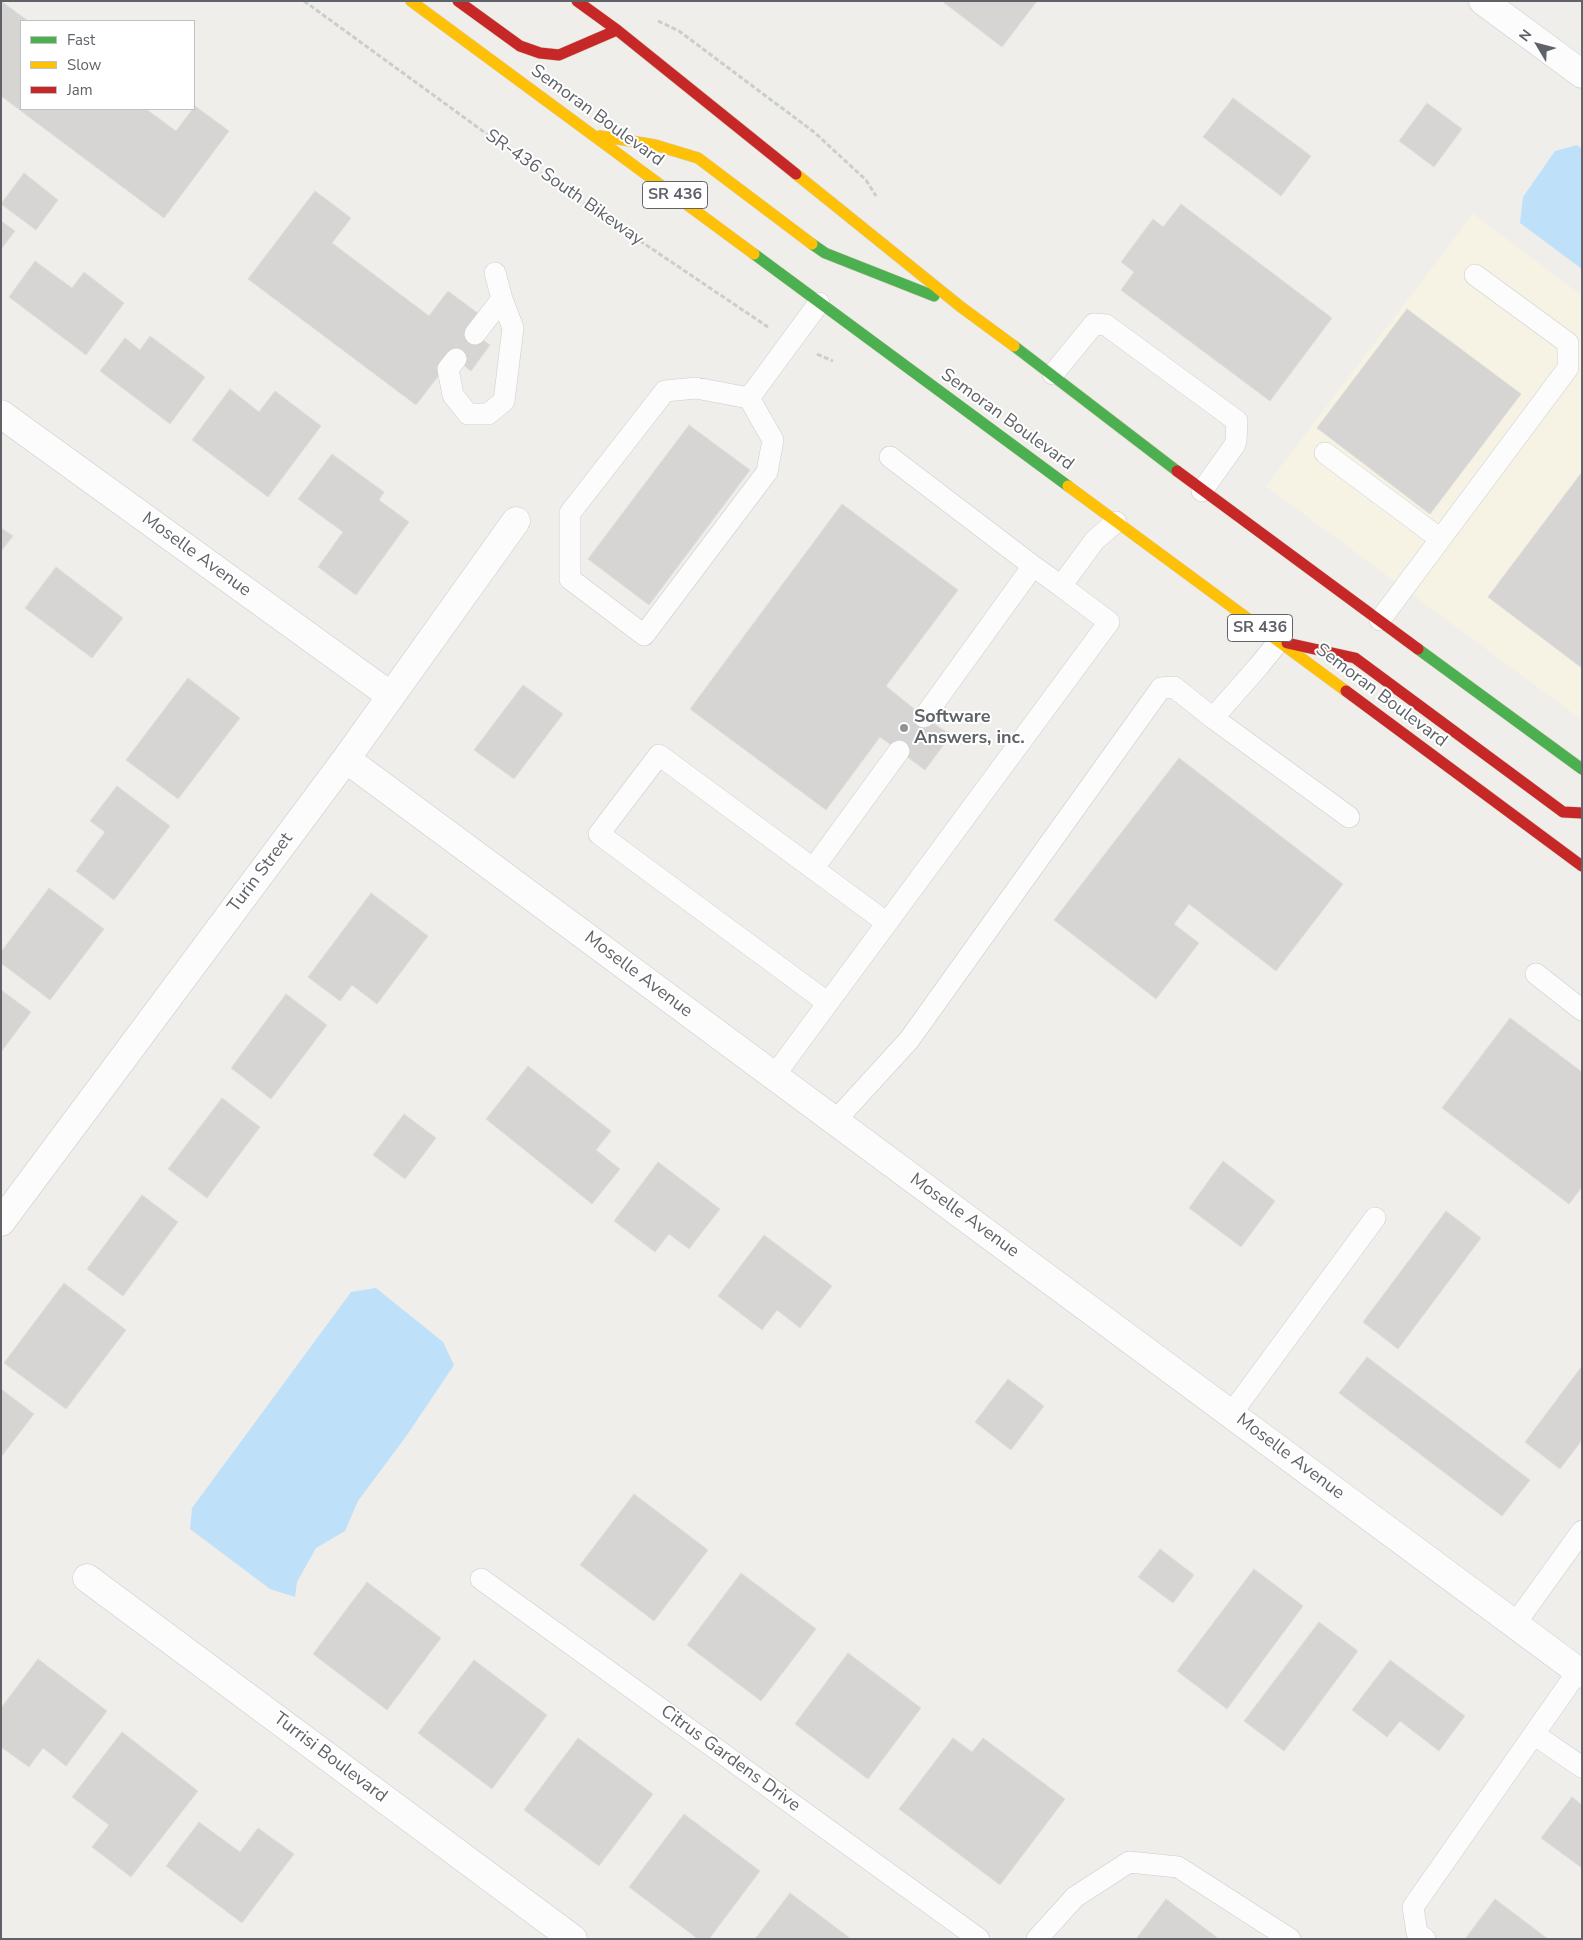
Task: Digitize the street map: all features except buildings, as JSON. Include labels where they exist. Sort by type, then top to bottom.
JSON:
[{"type":"main road","name":"Semoran Boulevard","points":[[411,1],[1582,866]]},
{"type":"main road","points":[[458,1],[520,46],[540,53],[559,55],[617,30]]},
{"type":"main road","points":[[577,1],[617,30],[961,307],[1054,374],[1202,490],[1582,769]]},
{"type":"main road","points":[[594,135],[655,145],[698,158],[825,253],[961,307]]},
{"type":"main road","points":[[1278,641],[1355,658],[1563,812],[1582,813]]},
{"type":"street","points":[[1483,1],[1582,74]]},
{"type":"street","name":"Moselle Avenue","points":[[1,414],[391,696]]},
{"type":"street","name":"Turin Street","points":[[1,1222],[346,759],[516,521]]},
{"type":"street","name":"Moselle Avenue","points":[[346,759],[1580,1672]]},
{"type":"street","name":"Turrisi Boulevard","points":[[87,1578],[573,1939]]},
{"type":"lane","points":[[456,359],[448,369],[453,395],[468,414],[488,414],[504,401],[513,328],[495,273]]},
{"type":"lane","points":[[1380,620],[1568,368],[1568,343],[1475,275]]},
{"type":"lane","points":[[475,334],[502,299]]},
{"type":"lane","points":[[749,398],[819,303]]},
{"type":"lane","points":[[1054,374],[1094,324],[1106,325],[1237,421],[1234,446],[1202,490]]},
{"type":"lane","points":[[696,388],[749,398],[773,440],[767,472],[644,635],[570,580],[570,513],[664,391],[696,388]]},
{"type":"lane","points":[[1325,453],[1440,538]]},
{"type":"lane","points":[[774,1076],[1109,622],[890,457]]},
{"type":"lane","points":[[1061,586],[1095,540],[1116,522]]},
{"type":"lane","points":[[924,717],[1034,566]]},
{"type":"lane","points":[[1213,718],[1278,641]]},
{"type":"lane","points":[[835,1121],[909,1040],[1161,688],[1174,687],[1213,718],[1349,817]]},
{"type":"lane","points":[[813,869],[899,751]]},
{"type":"lane","points":[[828,1003],[599,834],[659,755],[887,923]]},
{"type":"lane","points":[[1536,974],[1582,1010]]},
{"type":"lane","points":[[1231,1414],[1375,1218]]},
{"type":"lane","points":[[1515,1624],[1582,1531]]},
{"type":"lane","name":"Citrus Gardens Drive","points":[[481,1579],[979,1939]]},
{"type":"lane","points":[[1425,1939],[1417,1932],[1413,1907],[1580,1672]]},
{"type":"lane","points":[[1535,1735],[1582,1767]]},
{"type":"lane","points":[[1038,1939],[1075,1897],[1128,1862],[1178,1867],[1290,1939]]},
{"type":"path","name":"SR-436 South Bikeway","points":[[304,1],[557,185],[790,342],[833,360]]},
{"type":"shaded area","points":[[1473,214],[1582,296],[1582,720],[1266,486]]},
{"type":"water","points":[[1577,145],[1582,149],[1582,269],[1520,223],[1523,197],[1555,151]]},
{"type":"water","points":[[376,1288],[443,1342],[454,1365],[407,1435],[358,1501],[345,1531],[316,1548],[297,1582],[295,1597],[270,1589],[190,1529],[192,1508],[351,1292]]},
{"type":"traffic: fast","points":[[812,244],[825,253],[934,296]]},
{"type":"traffic: fast","points":[[754,254],[1068,486]]},
{"type":"traffic: fast","points":[[1014,346],[1177,471]]},
{"type":"traffic: fast","points":[[1418,649],[1582,769]]},
{"type":"traffic: slow","points":[[411,1],[754,254]]},
{"type":"traffic: slow","points":[[600,136],[655,145],[698,158],[812,244]]},
{"type":"traffic: slow","points":[[796,174],[961,307],[1014,346]]},
{"type":"traffic: slow","points":[[1068,486],[1346,691]]},
{"type":"traffic: jam","points":[[458,1],[520,46],[540,53],[559,55],[617,30]]},
{"type":"traffic: jam","points":[[577,1],[617,30],[796,174]]},
{"type":"traffic: jam","points":[[1177,471],[1418,649]]},
{"type":"traffic: jam","points":[[1287,643],[1355,658],[1563,812],[1582,813]]},
{"type":"traffic: jam","points":[[1346,691],[1582,866]]},
{"type":"place","name":"Software Answers, inc.","points":[[904,728]]}]
